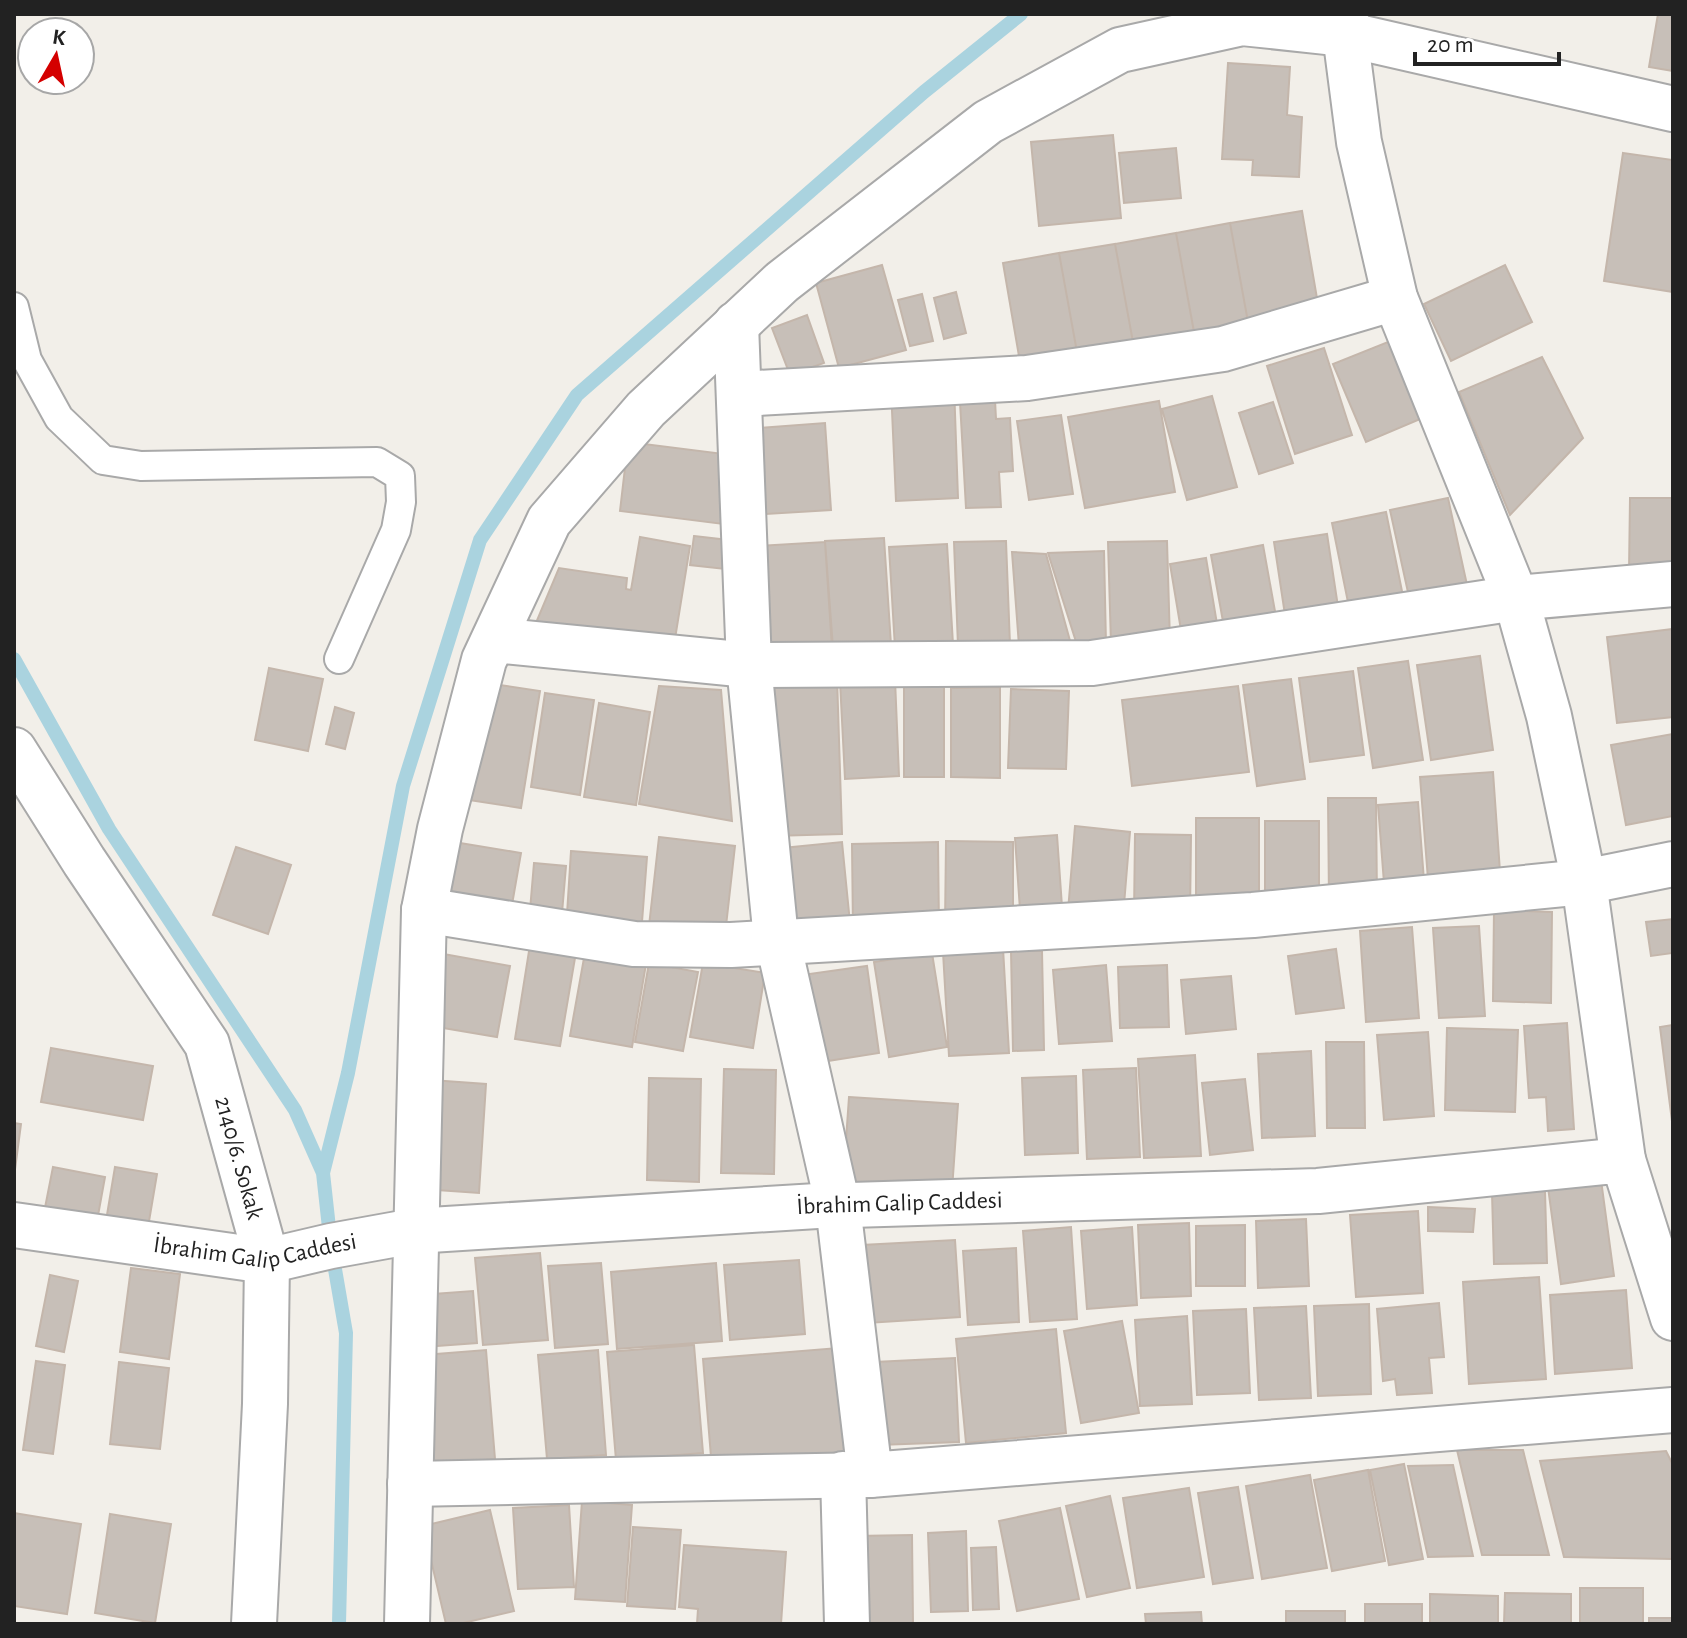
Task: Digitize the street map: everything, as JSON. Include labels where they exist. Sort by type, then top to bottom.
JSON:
[{"type":"street","points":[[407,1624],[424,910],[440,829],[484,660],[549,521],[646,409],[782,282],[988,122],[1120,50],[1242,23],[1346,24],[1673,109]]},
{"type":"street","points":[[1346,24],[1359,142],[1395,298],[1516,598],[1549,716],[1584,882],[1623,1160],[1672,1306]]},
{"type":"street","points":[[739,394],[1042,376],[1223,349],[1395,298]]},
{"type":"street","points":[[736,324],[749,665],[778,942],[838,1206],[856,1474],[847,1624]]},
{"type":"street","points":[[494,640],[749,665],[1092,663],[1516,598],[1673,584]]},
{"type":"street","name":"2140/6. Sokak","points":[[14,750],[207,1044],[267,1261],[265,1404],[254,1624]]},
{"type":"street","points":[[424,910],[634,944],[731,945],[1253,915],[1584,882],[1673,864]]},
{"type":"street","name":"İbrahim Galip Caddesi","points":[[14,1225],[267,1261],[414,1231],[838,1206],[1318,1191],[1623,1160]]},
{"type":"street","points":[[410,1484],[856,1474],[1673,1410]]},
{"type":"lane","points":[[14,307],[27,360],[59,418],[103,460],[141,466],[377,462],[400,476],[401,502],[396,530],[339,659]]},
{"type":"building","points":[[1658,14],[1673,14],[1673,71],[1649,67]]},
{"type":"building","points":[[1228,63],[1290,67],[1287,115],[1302,117],[1299,177],[1252,175],[1253,160],[1222,159]]},
{"type":"building","points":[[1113,135],[1121,218],[1039,226],[1031,142]]},
{"type":"building","points":[[1176,148],[1181,198],[1124,203],[1119,153]]},
{"type":"building","points":[[1623,153],[1673,160],[1673,292],[1604,281]]},
{"type":"building","points":[[1302,211],[1319,310],[1248,322],[1230,223]]},
{"type":"building","points":[[1230,223],[1248,322],[1194,332],[1176,233]]},
{"type":"building","points":[[1176,233],[1194,332],[1133,342],[1115,244]]},
{"type":"building","points":[[1115,244],[1133,342],[1077,352],[1059,253]]},
{"type":"building","points":[[1059,253],[1077,352],[1020,362],[1003,263]]},
{"type":"building","points":[[882,265],[906,350],[839,368],[816,283]]},
{"type":"building","points":[[1505,265],[1532,322],[1451,361],[1424,304]]},
{"type":"building","points":[[956,292],[966,333],[944,339],[934,298]]},
{"type":"building","points":[[922,294],[933,341],[910,346],[898,300]]},
{"type":"building","points":[[807,315],[824,363],[790,375],[772,328]]},
{"type":"building","points":[[1393,340],[1425,417],[1366,442],[1333,364]]},
{"type":"building","points":[[1324,348],[1352,435],[1295,454],[1267,366]]},
{"type":"building","points":[[1542,357],[1583,438],[1510,515],[1459,392]]},
{"type":"building","points":[[954,385],[958,498],[896,501],[891,388]]},
{"type":"building","points":[[1212,396],[1237,487],[1187,500],[1162,409]]},
{"type":"building","points":[[995,400],[996,419],[1010,418],[1013,471],[999,472],[1001,507],[966,508],[960,402]]},
{"type":"building","points":[[1159,401],[1175,492],[1085,508],[1068,417]]},
{"type":"building","points":[[1273,402],[1293,463],[1259,474],[1239,413]]},
{"type":"building","points":[[1061,415],[1073,494],[1029,500],[1017,421]]},
{"type":"building","points":[[825,423],[831,510],[766,514],[760,428]]},
{"type":"building","points":[[628,442],[732,455],[723,524],[620,511]]},
{"type":"building","points":[[1448,498],[1469,594],[1411,606],[1390,510]]},
{"type":"building","points":[[1630,498],[1673,498],[1673,573],[1629,573]]},
{"type":"building","points":[[1386,512],[1405,606],[1351,617],[1332,523]]},
{"type":"building","points":[[1327,534],[1340,620],[1287,628],[1274,542]]},
{"type":"building","points":[[694,536],[728,540],[725,569],[690,565]]},
{"type":"building","points":[[640,537],[690,546],[674,645],[530,637],[559,568],[627,578],[626,589],[631,590]]},
{"type":"building","points":[[884,538],[891,645],[833,648],[825,541]]},
{"type":"building","points":[[1006,541],[1010,645],[958,646],[954,542]]},
{"type":"building","points":[[1167,541],[1170,642],[1111,644],[1108,542]]},
{"type":"building","points":[[825,542],[832,648],[765,652],[759,546]]},
{"type":"building","points":[[947,544],[953,644],[895,648],[889,547]]},
{"type":"building","points":[[1263,545],[1278,628],[1226,638],[1211,555]]},
{"type":"building","points":[[1104,551],[1106,644],[1077,645],[1048,553]]},
{"type":"building","points":[[1012,552],[1046,554],[1072,648],[1019,646]]},
{"type":"building","points":[[1206,558],[1219,636],[1183,642],[1170,564]]},
{"type":"building","points":[[1673,629],[1673,717],[1617,723],[1607,637]]},
{"type":"building","points":[[1480,656],[1493,750],[1431,760],[1417,665]]},
{"type":"building","points":[[1408,661],[1423,760],[1373,768],[1358,668]]},
{"type":"building","points":[[269,668],[323,679],[308,751],[255,740]]},
{"type":"building","points":[[1353,671],[1364,755],[1310,762],[1299,678]]},
{"type":"building","points":[[837,677],[842,834],[772,836],[768,679]]},
{"type":"building","points":[[895,679],[899,776],[845,779],[840,681]]},
{"type":"building","points":[[1291,679],[1305,779],[1257,786],[1243,685]]},
{"type":"building","points":[[480,682],[540,691],[521,808],[462,799]]},
{"type":"building","points":[[904,684],[944,684],[944,777],[904,777]]},
{"type":"building","points":[[659,686],[721,690],[732,821],[639,804]]},
{"type":"building","points":[[1238,686],[1249,772],[1132,786],[1122,700]]},
{"type":"building","points":[[1000,687],[1000,778],[951,777],[951,688]]},
{"type":"building","points":[[1011,689],[1069,691],[1066,769],[1008,768]]},
{"type":"building","points":[[545,693],[594,700],[580,795],[531,787]]},
{"type":"building","points":[[599,703],[650,712],[636,805],[584,797]]},
{"type":"building","points":[[335,707],[354,713],[345,749],[326,744]]},
{"type":"building","points":[[1673,734],[1673,816],[1626,825],[1611,745]]},
{"type":"building","points":[[1493,772],[1501,886],[1429,892],[1420,777]]},
{"type":"building","points":[[1328,798],[1376,798],[1377,902],[1329,901]]},
{"type":"building","points":[[1418,802],[1425,894],[1385,896],[1378,805]]},
{"type":"building","points":[[1196,818],[1259,818],[1259,912],[1196,912]]},
{"type":"building","points":[[1265,821],[1319,821],[1319,904],[1265,904]]},
{"type":"building","points":[[1075,826],[1130,832],[1123,917],[1068,911]]},
{"type":"building","points":[[1135,834],[1191,835],[1190,916],[1134,915]]},
{"type":"building","points":[[1057,835],[1063,921],[1021,924],[1015,838]]},
{"type":"building","points":[[659,837],[735,846],[725,935],[649,926]]},
{"type":"building","points":[[946,841],[1013,842],[1013,927],[945,926]]},
{"type":"building","points":[[454,842],[521,853],[510,916],[442,904]]},
{"type":"building","points":[[842,842],[851,933],[782,940],[773,849]]},
{"type":"building","points":[[938,842],[939,929],[853,930],[852,844]]},
{"type":"building","points":[[236,847],[291,865],[268,934],[213,915]]},
{"type":"building","points":[[571,851],[647,857],[641,935],[566,930]]},
{"type":"building","points":[[534,863],[566,866],[561,925],[529,922]]},
{"type":"building","points":[[1494,910],[1552,912],[1551,1003],[1493,1001]]},
{"type":"building","points":[[1673,919],[1673,953],[1651,956],[1646,922]]},
{"type":"building","points":[[1479,926],[1485,1016],[1439,1018],[1433,928]]},
{"type":"building","points":[[1412,927],[1419,1018],[1366,1022],[1360,931]]},
{"type":"building","points":[[530,945],[576,952],[560,1046],[515,1039]]},
{"type":"building","points":[[586,947],[647,958],[632,1047],[570,1036]]},
{"type":"building","points":[[1003,948],[1009,1053],[949,1056],[943,952]]},
{"type":"building","points":[[1336,949],[1344,1008],[1296,1014],[1288,956]]},
{"type":"building","points":[[1011,951],[1042,951],[1044,1050],[1013,1051]]},
{"type":"building","points":[[438,953],[510,966],[497,1037],[425,1025]]},
{"type":"building","points":[[932,953],[947,1047],[889,1057],[874,962]]},
{"type":"building","points":[[649,963],[698,972],[683,1051],[635,1042]]},
{"type":"building","points":[[703,963],[765,973],[753,1048],[690,1037]]},
{"type":"building","points":[[1106,965],[1112,1041],[1059,1044],[1053,970]]},
{"type":"building","points":[[1167,965],[1169,1027],[1120,1028],[1118,967]]},
{"type":"building","points":[[867,966],[879,1053],[815,1063],[802,975]]},
{"type":"building","points":[[1231,976],[1236,1029],[1186,1034],[1181,980]]},
{"type":"building","points":[[1567,1023],[1574,1129],[1548,1131],[1546,1097],[1529,1098],[1524,1026]]},
{"type":"building","points":[[1673,1025],[1673,1129],[1660,1027]]},
{"type":"building","points":[[1447,1028],[1518,1030],[1515,1112],[1445,1110]]},
{"type":"building","points":[[1428,1032],[1434,1116],[1384,1120],[1377,1035]]},
{"type":"building","points":[[1326,1042],[1364,1042],[1365,1128],[1327,1128]]},
{"type":"building","points":[[51,1048],[153,1066],[143,1120],[41,1102]]},
{"type":"building","points":[[1311,1051],[1315,1136],[1262,1138],[1258,1054]]},
{"type":"building","points":[[1195,1055],[1201,1156],[1144,1158],[1138,1059]]},
{"type":"building","points":[[1136,1068],[1140,1157],[1087,1159],[1083,1070]]},
{"type":"building","points":[[724,1069],[776,1070],[774,1174],[721,1173]]},
{"type":"building","points":[[1076,1076],[1078,1153],[1025,1155],[1022,1078]]},
{"type":"building","points":[[649,1078],[701,1079],[699,1182],[647,1180]]},
{"type":"building","points":[[1245,1079],[1253,1150],[1210,1155],[1202,1083]]},
{"type":"building","points":[[431,1080],[486,1084],[479,1193],[423,1189]]},
{"type":"building","points":[[849,1097],[958,1104],[952,1190],[843,1183]]},
{"type":"building","points":[[14,1123],[21,1124],[14,1177]]},
{"type":"building","points":[[53,1167],[105,1177],[95,1232],[42,1223]]},
{"type":"building","points":[[115,1167],[157,1174],[146,1239],[104,1233]]},
{"type":"building","points":[[1601,1180],[1614,1276],[1561,1284],[1548,1187]]},
{"type":"building","points":[[1545,1191],[1547,1263],[1494,1264],[1492,1193]]},
{"type":"building","points":[[1428,1207],[1475,1209],[1473,1232],[1428,1231]]},
{"type":"building","points":[[1418,1211],[1423,1293],[1356,1297],[1350,1215]]},
{"type":"building","points":[[1306,1219],[1309,1286],[1258,1288],[1256,1221]]},
{"type":"building","points":[[1189,1223],[1191,1296],[1141,1298],[1138,1225]]},
{"type":"building","points":[[1245,1225],[1245,1286],[1196,1286],[1196,1226]]},
{"type":"building","points":[[1071,1227],[1077,1319],[1030,1322],[1023,1231]]},
{"type":"building","points":[[1132,1227],[1137,1305],[1087,1309],[1081,1231]]},
{"type":"building","points":[[955,1240],[960,1317],[867,1323],[862,1245]]},
{"type":"building","points":[[1016,1248],[1019,1322],[968,1325],[963,1251]]},
{"type":"building","points":[[540,1253],[548,1340],[483,1345],[475,1258]]},
{"type":"building","points":[[799,1260],[805,1334],[730,1340],[724,1265]]},
{"type":"building","points":[[601,1263],[608,1344],[555,1348],[548,1266]]},
{"type":"building","points":[[716,1263],[722,1341],[617,1349],[611,1272]]},
{"type":"building","points":[[131,1268],[180,1274],[169,1359],[120,1352]]},
{"type":"building","points":[[50,1275],[78,1281],[64,1352],[36,1346]]},
{"type":"building","points":[[1539,1277],[1546,1379],[1469,1384],[1463,1282]]},
{"type":"building","points":[[1626,1290],[1632,1368],[1555,1374],[1550,1295]]},
{"type":"building","points":[[473,1291],[477,1343],[424,1347],[420,1295]]},
{"type":"building","points":[[1439,1303],[1444,1357],[1429,1358],[1432,1393],[1397,1395],[1395,1379],[1383,1381],[1377,1309]]},
{"type":"building","points":[[1369,1304],[1371,1394],[1318,1396],[1314,1306]]},
{"type":"building","points":[[1306,1306],[1311,1398],[1259,1400],[1254,1308]]},
{"type":"building","points":[[1246,1309],[1250,1393],[1197,1395],[1193,1311]]},
{"type":"building","points":[[1187,1316],[1192,1404],[1140,1406],[1135,1320]]},
{"type":"building","points":[[1122,1321],[1139,1413],[1081,1423],[1064,1331]]},
{"type":"building","points":[[1056,1329],[1066,1433],[966,1443],[956,1339]]},
{"type":"building","points":[[694,1345],[703,1453],[616,1460],[607,1352]]},
{"type":"building","points":[[838,1348],[848,1458],[712,1469],[703,1359]]},
{"type":"building","points":[[486,1350],[495,1459],[433,1465],[424,1355]]},
{"type":"building","points":[[598,1350],[606,1455],[547,1459],[538,1355]]},
{"type":"building","points":[[955,1358],[959,1442],[879,1445],[875,1362]]},
{"type":"building","points":[[36,1361],[65,1365],[53,1454],[23,1450]]},
{"type":"building","points":[[119,1362],[169,1368],[160,1449],[110,1444]]},
{"type":"building","points":[[1457,1450],[1523,1450],[1549,1555],[1482,1555]]},
{"type":"building","points":[[1666,1451],[1673,1465],[1673,1559],[1564,1557],[1540,1461]]},
{"type":"building","points":[[1404,1464],[1423,1559],[1389,1565],[1370,1470]]},
{"type":"building","points":[[1453,1465],[1473,1556],[1428,1557],[1408,1466]]},
{"type":"building","points":[[1368,1470],[1385,1561],[1332,1571],[1314,1480]]},
{"type":"building","points":[[1310,1475],[1327,1568],[1262,1579],[1246,1486]]},
{"type":"building","points":[[1238,1487],[1253,1578],[1213,1584],[1198,1493]]},
{"type":"building","points":[[1189,1488],[1204,1577],[1137,1588],[1123,1498]]},
{"type":"building","points":[[1110,1496],[1130,1588],[1087,1597],[1066,1506]]},
{"type":"building","points":[[582,1501],[632,1505],[625,1602],[575,1599]]},
{"type":"building","points":[[569,1505],[574,1587],[518,1589],[513,1508]]},
{"type":"building","points":[[1060,1508],[1079,1599],[1017,1611],[999,1521]]},
{"type":"building","points":[[490,1510],[514,1611],[459,1624],[446,1624],[423,1526]]},
{"type":"building","points":[[14,1513],[81,1524],[67,1614],[14,1606]]},
{"type":"building","points":[[110,1514],[171,1524],[155,1623],[95,1613]]},
{"type":"building","points":[[633,1527],[681,1530],[675,1609],[627,1606]]},
{"type":"building","points":[[966,1531],[968,1611],[931,1612],[928,1533]]},
{"type":"building","points":[[912,1535],[913,1624],[856,1624],[855,1536]]},
{"type":"building","points":[[684,1545],[786,1552],[781,1624],[697,1624],[698,1609],[679,1607]]},
{"type":"building","points":[[996,1547],[999,1609],[973,1610],[971,1548]]},
{"type":"building","points":[[1580,1588],[1643,1588],[1643,1624],[1580,1624]]},
{"type":"building","points":[[1505,1593],[1571,1594],[1571,1624],[1504,1624]]},
{"type":"building","points":[[1430,1594],[1498,1596],[1498,1624],[1430,1624]]},
{"type":"building","points":[[1365,1604],[1422,1604],[1422,1624],[1365,1624]]},
{"type":"building","points":[[1286,1611],[1345,1611],[1345,1624],[1286,1624]]},
{"type":"building","points":[[1201,1612],[1202,1624],[1146,1624],[1145,1614]]},
{"type":"building","points":[[1649,1618],[1673,1618],[1673,1624],[1649,1624]]},
{"type":"waterway","points":[[323,1173],[348,1073],[403,786],[480,540],[577,395],[924,92],[1021,14]]},
{"type":"waterway","points":[[14,659],[109,829],[295,1110],[323,1173],[331,1246],[346,1333],[339,1624]]}]
